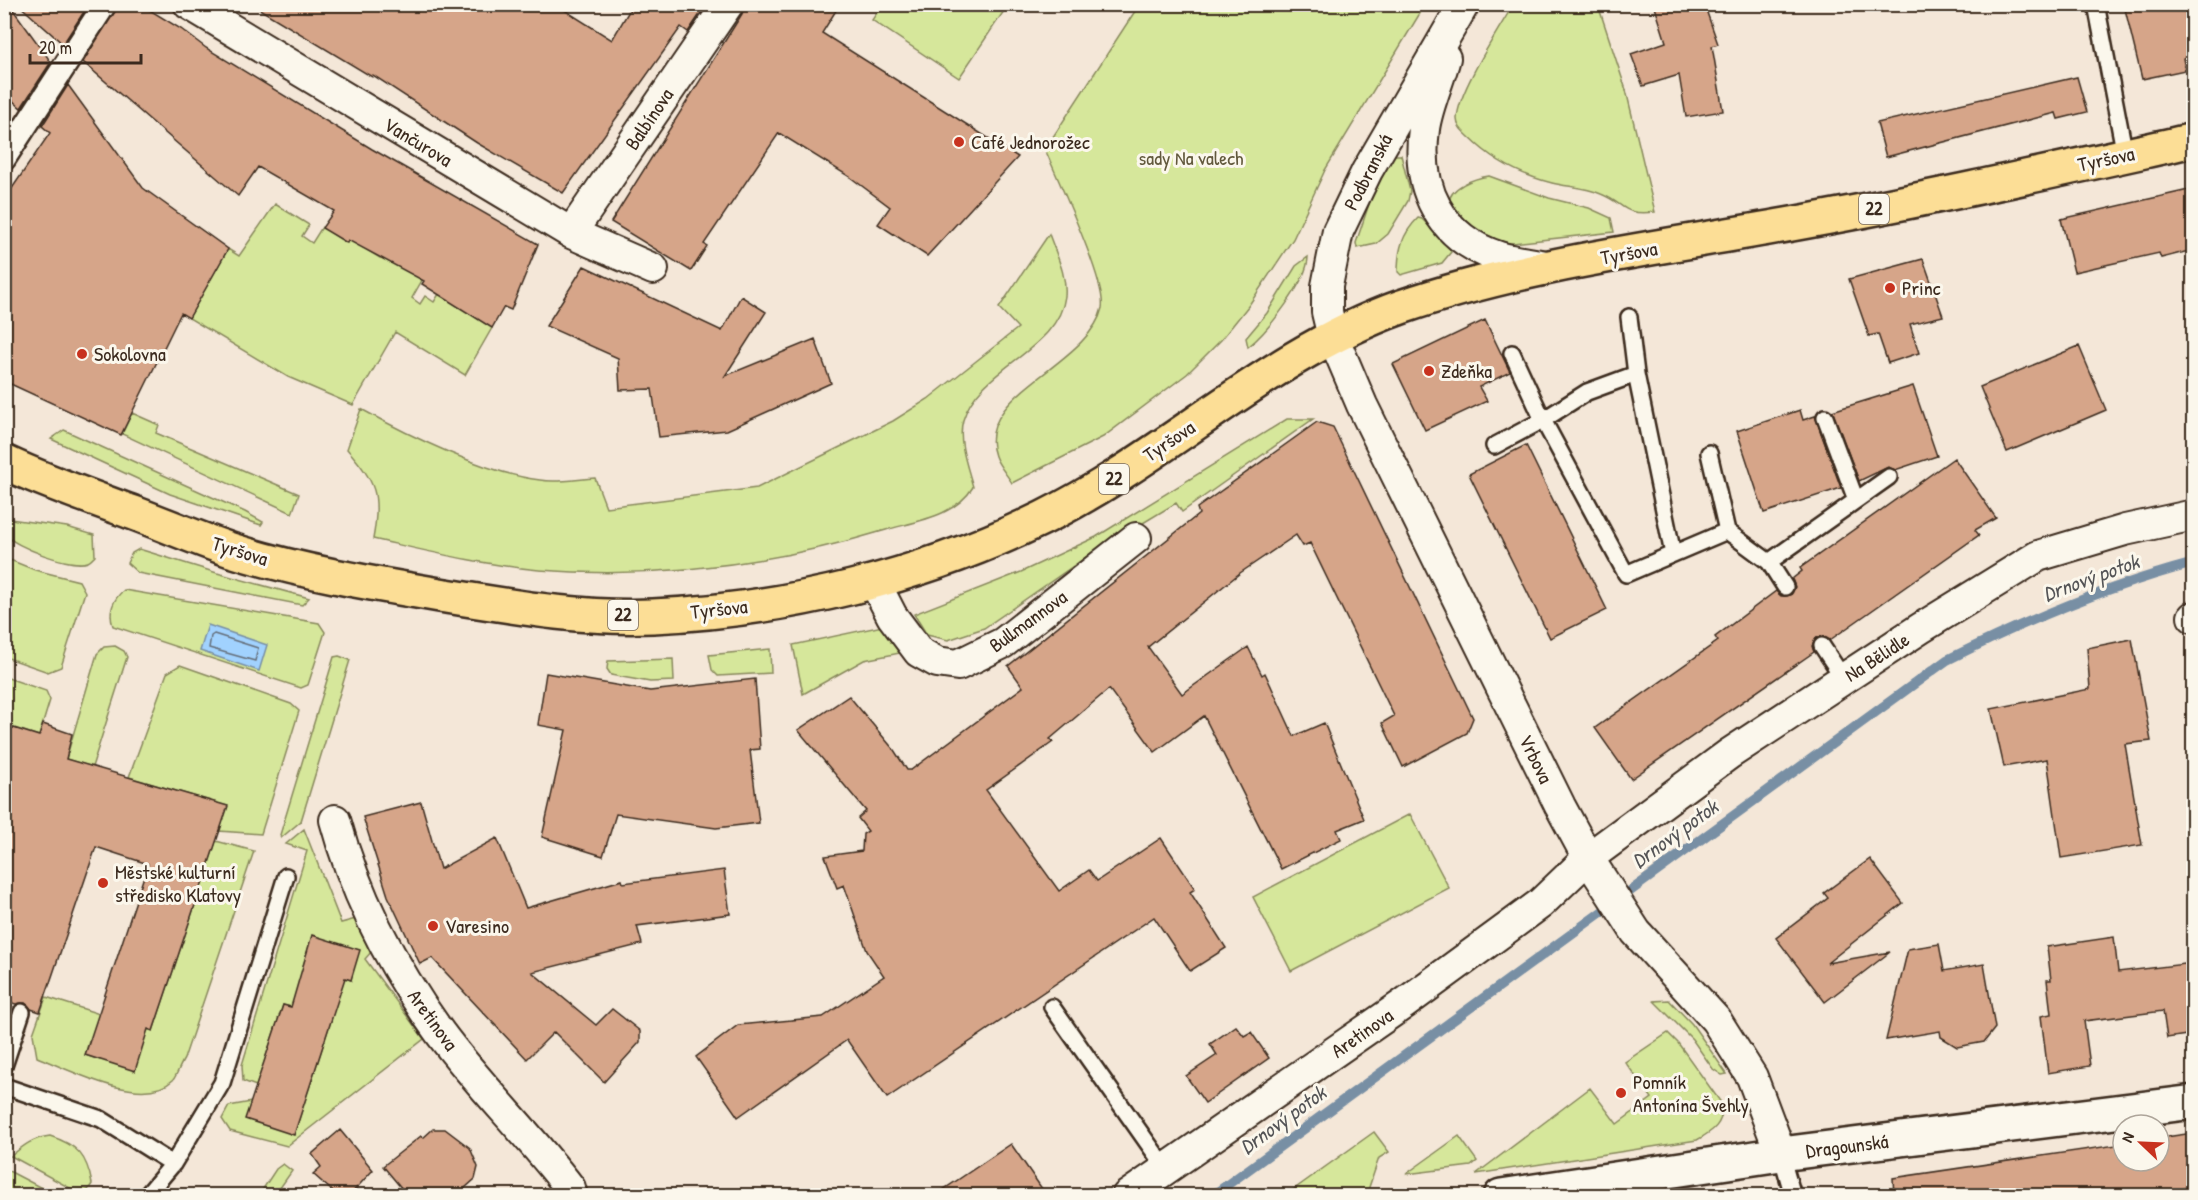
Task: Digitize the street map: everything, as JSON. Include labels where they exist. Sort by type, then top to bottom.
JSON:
[{"type":"main road","name":"Tyršova","points":[[4,462],[232,550],[372,583],[559,614],[649,616],[796,600],[874,581],[969,550],[1048,516],[1116,477],[1256,381],[1333,336],[1422,300],[1552,267],[1884,208],[2193,140]]},
{"type":"street","points":[[4,159],[105,4]]},
{"type":"street","name":"Vančurova","points":[[189,4],[571,233],[653,269]]},
{"type":"street","name":"Balbínova","points":[[571,233],[728,4]]},
{"type":"street","name":"Podbranská","points":[[1460,13],[1424,128],[1422,171],[1431,200],[1446,222],[1474,246],[1500,257],[1552,267]]},
{"type":"street","name":"Podbranská","points":[[1333,336],[1327,312],[1327,286],[1338,231],[1366,171],[1460,13]]},
{"type":"street","name":"Vrbova","points":[[1333,336],[1392,465],[1560,806],[1594,866],[1636,932],[1716,1020],[1752,1077],[1780,1154]]},
{"type":"street","name":"Na Bělidle","points":[[1594,866],[1729,754],[2038,556],[2125,530],[2193,515]]},
{"type":"street","name":"Bullmannova","points":[[874,581],[892,616],[920,652],[937,662],[958,664],[1003,644],[1136,538]]},
{"type":"street","name":"Aretinova","points":[[335,820],[345,855],[393,964],[441,1034],[539,1148],[570,1188],[572,1196]]},
{"type":"street","name":"Aretinova","points":[[1127,1196],[1405,1003],[1594,866]]},
{"type":"street","name":"Dragounská","points":[[1501,1196],[1780,1154],[2193,1102]]},
{"type":"lane","points":[[2096,4],[2125,155]]},
{"type":"lane","points":[[1629,316],[1636,375],[1673,554]]},
{"type":"lane","points":[[1512,353],[1543,420],[1626,574],[1727,531]]},
{"type":"lane","points":[[1494,446],[1543,420],[1587,392],[1636,375]]},
{"type":"lane","points":[[1825,417],[1856,500]]},
{"type":"lane","points":[[1709,453],[1727,531],[1769,562],[1785,587]]},
{"type":"lane","points":[[1769,562],[1889,477]]},
{"type":"lane","points":[[1822,646],[1844,679]]},
{"type":"lane","points":[[146,1196],[173,1164],[222,1083],[286,876]]},
{"type":"lane","points":[[1052,1007],[1166,1169]]},
{"type":"lane","points":[[4,1066],[22,1012]]},
{"type":"lane","points":[[4,1086],[101,1119],[173,1164]]},
{"type":"lane","points":[[1780,1154],[1793,1196]]},
{"type":"green space","points":[[882,5],[1008,5],[959,78],[872,20]]},
{"type":"green space","name":"sady Na valech","points":[[1139,5],[1425,5],[1325,170],[1293,239],[1249,305],[1221,340],[1187,374],[1103,437],[1012,483],[995,456],[993,434],[1001,415],[1016,397],[1077,346],[1093,328],[1102,308],[1097,277],[1089,254],[1045,149]]},
{"type":"green space","points":[[1513,5],[1598,5],[1626,90],[1655,212],[1630,211],[1595,192],[1529,176],[1487,153],[1459,127],[1457,119],[1459,107],[1471,77]]},
{"type":"green space","points":[[1394,155],[1401,155],[1410,191],[1408,201],[1388,234],[1376,244],[1357,248],[1356,243],[1372,195]]},
{"type":"green space","points":[[1489,176],[1549,198],[1589,208],[1611,218],[1614,232],[1504,244],[1495,241],[1474,228],[1449,204],[1453,193],[1463,184]]},
{"type":"green space","points":[[275,204],[309,225],[302,236],[312,243],[322,227],[346,243],[349,239],[380,258],[387,249],[425,275],[412,298],[420,304],[425,296],[434,302],[439,294],[492,328],[465,375],[395,332],[353,405],[288,377],[189,318],[228,249],[239,256]]},
{"type":"green space","points":[[1418,218],[1422,219],[1449,246],[1451,252],[1442,263],[1401,275],[1398,272],[1400,249],[1408,230]]},
{"type":"green space","points":[[1049,234],[1064,280],[1065,296],[1060,315],[1049,331],[985,386],[972,402],[963,420],[961,436],[973,487],[957,505],[935,516],[844,542],[758,560],[671,570],[627,572],[518,568],[373,539],[376,511],[374,490],[370,480],[347,449],[361,409],[448,452],[496,470],[547,481],[595,478],[606,507],[757,488],[893,421],[928,399],[1018,328],[999,308]]},
{"type":"green space","points":[[1308,257],[1306,267],[1294,292],[1265,330],[1248,347],[1246,338],[1267,313],[1296,266]]},
{"type":"green space","points":[[132,413],[159,425],[156,433],[299,494],[292,513],[122,434]]},
{"type":"green space","points":[[1287,419],[1313,419],[1182,512],[1176,503],[1085,558],[984,628],[948,640],[927,635],[914,614],[1021,572],[1096,537]]},
{"type":"green space","points":[[64,430],[263,522],[261,525],[170,494],[51,439]]},
{"type":"green space","points":[[10,519],[67,527],[94,535],[95,556],[89,562],[80,563],[57,559],[31,550],[5,534],[5,525]]},
{"type":"green space","points":[[139,549],[309,598],[302,605],[138,573],[127,563],[132,553]]},
{"type":"green space","points":[[5,558],[35,570],[79,581],[85,592],[61,667],[48,672],[5,657]]},
{"type":"green space","points":[[124,590],[319,623],[325,632],[308,685],[301,688],[113,626],[112,606]]},
{"type":"green space","points":[[887,625],[900,653],[864,660],[803,694],[793,645]]},
{"type":"green space","points":[[115,646],[124,651],[127,657],[92,767],[66,759],[97,654],[104,647]]},
{"type":"green space","points":[[770,649],[771,673],[718,676],[712,670],[709,655]]},
{"type":"green space","points":[[339,656],[350,660],[301,821],[281,838],[280,835],[334,657]]},
{"type":"green space","points":[[673,659],[674,681],[650,682],[611,675],[607,669],[608,661]]},
{"type":"green space","points":[[180,665],[291,704],[299,711],[261,834],[219,831],[227,806],[129,777],[167,673]]},
{"type":"green space","points":[[5,677],[46,691],[50,700],[39,736],[5,725]]},
{"type":"green space","points":[[1410,814],[1449,888],[1291,971],[1253,897]]},
{"type":"green space","points":[[304,829],[341,923],[356,919],[372,951],[365,959],[424,1039],[287,1146],[230,1131],[222,1119],[229,1106],[251,1102],[294,1134],[331,1021],[283,1005],[256,1086],[243,1081],[242,1065],[307,851],[286,844]],"holes":[[[312,936],[351,980],[303,966]]]},
{"type":"green space","points":[[216,841],[254,851],[184,1059],[173,1080],[160,1088],[144,1090],[125,1089],[87,1078],[37,1057],[33,1034],[46,997],[153,1031]],"holes":[[[89,1041],[105,1046],[100,1060],[85,1055]]]},
{"type":"green space","points":[[1669,1000],[1692,1024],[1727,1074],[1722,1075],[1713,1069],[1692,1039],[1654,1001]]},
{"type":"green space","points":[[1668,1033],[1678,1043],[1722,1104],[1719,1122],[1708,1133],[1697,1140],[1476,1174],[1590,1088],[1617,1124],[1652,1098],[1625,1062]]},
{"type":"green space","points":[[1374,1132],[1389,1152],[1379,1158],[1368,1190],[1334,1195],[1286,1195]]},
{"type":"green space","points":[[50,1136],[68,1143],[80,1153],[87,1166],[92,1184],[88,1190],[79,1193],[11,1156],[29,1143]]},
{"type":"green space","points":[[1459,1136],[1477,1161],[1471,1166],[1406,1174]]},
{"type":"green space","points":[[283,1164],[292,1171],[275,1195],[259,1195],[276,1169]]},
{"type":"green space","points":[[5,1169],[55,1195],[5,1195]]},
{"type":"water","points":[[208,625],[267,645],[259,671],[200,651]]},
{"type":"building","points":[[4,4],[9,4],[51,62],[21,108],[4,93]]},
{"type":"building","points":[[18,4],[89,4],[63,44]]},
{"type":"building","points":[[118,4],[140,4],[181,29],[206,48],[372,149],[538,244],[511,310],[504,307],[492,328],[422,284],[424,281],[322,228],[334,211],[258,167],[238,196],[83,62]]},
{"type":"building","points":[[251,4],[555,4],[612,40],[633,4],[707,4],[688,32],[681,27],[563,193],[477,143],[373,75],[372,77]]},
{"type":"building","points":[[745,4],[840,4],[822,33],[1018,157],[927,256],[878,224],[890,207],[850,177],[779,133],[704,244],[707,246],[691,271],[611,222],[742,14]]},
{"type":"building","points":[[1654,4],[1704,4],[1718,44],[1712,46],[1723,111],[1686,117],[1679,75],[1643,86],[1631,54],[1666,42]]},
{"type":"building","points":[[2143,4],[2193,4],[2193,56],[2183,58],[2185,70],[2142,79],[2125,9]]},
{"type":"building","points":[[2077,77],[2087,112],[2058,119],[2056,113],[1886,157],[1877,123]]},
{"type":"building","points":[[68,85],[143,188],[228,249],[189,318],[181,313],[121,435],[4,381],[4,200],[50,133],[42,126]]},
{"type":"building","points":[[2193,189],[2193,250],[2161,258],[2159,253],[2074,272],[2061,219]]},
{"type":"building","points":[[1923,259],[1943,316],[1910,324],[1919,353],[1888,363],[1878,334],[1869,336],[1849,279]]},
{"type":"building","points":[[584,266],[722,331],[741,296],[766,312],[725,376],[815,339],[831,383],[727,430],[659,437],[652,389],[620,390],[618,358],[546,326]]},
{"type":"building","points":[[1485,320],[1510,372],[1479,387],[1487,401],[1425,430],[1393,364]]},
{"type":"building","points":[[2079,346],[2106,410],[2007,452],[1980,387]]},
{"type":"building","points":[[1913,386],[1937,456],[1895,470],[1888,467],[1859,481],[1832,411]]},
{"type":"building","points":[[1800,410],[1803,420],[1815,416],[1841,488],[1764,513],[1737,431]]},
{"type":"building","points":[[1317,422],[1333,427],[1473,718],[1467,733],[1403,767],[1382,723],[1394,716],[1310,543],[1303,546],[1296,535],[1240,573],[1148,647],[1182,694],[1248,647],[1262,675],[1265,673],[1294,736],[1324,723],[1364,819],[1337,830],[1341,839],[1281,869],[1204,716],[1155,752],[1109,689],[1050,739],[1053,742],[986,790],[1059,891],[1089,870],[1097,881],[1161,838],[1195,889],[1190,892],[1226,948],[1190,971],[1154,917],[887,1098],[847,1040],[738,1117],[696,1057],[738,1025],[823,1017],[884,976],[867,951],[844,885],[837,888],[825,856],[862,851],[863,834],[868,831],[858,818],[866,811],[798,730],[849,696],[894,750],[907,770],[911,770],[1023,687],[1008,666],[1199,514],[1197,508]]},
{"type":"building","points":[[1526,445],[1607,610],[1550,638],[1469,474]]},
{"type":"building","points":[[1954,458],[1996,518],[1975,530],[1979,535],[1830,640],[1822,636],[1816,638],[1812,646],[1814,652],[1631,779],[1595,728],[1718,641],[1715,637],[1776,591],[1781,596],[1791,595],[1795,587],[1792,579],[1802,571],[1800,568]]},
{"type":"building","points":[[2132,639],[2151,741],[2125,744],[2142,845],[2061,858],[2047,759],[2004,767],[1991,709],[2090,689],[2087,648]]},
{"type":"building","points":[[546,673],[650,691],[755,679],[760,749],[750,750],[759,823],[716,828],[616,814],[603,856],[542,837],[566,730],[538,725]]},
{"type":"building","name":"Městské kulturní středisko Klatovy","points":[[43,724],[72,734],[66,759],[228,806],[153,1031],[148,1029],[135,1071],[85,1055],[148,864],[96,847],[40,1012],[31,1009],[25,1003],[16,1004],[4,1001],[4,725],[39,736]]},
{"type":"building","points":[[421,802],[440,869],[497,838],[526,908],[622,880],[623,883],[724,870],[730,914],[637,926],[642,944],[532,972],[596,1025],[612,1009],[640,1031],[640,1042],[604,1082],[554,1032],[527,1059],[432,958],[420,964],[388,896],[363,817]]},
{"type":"building","points":[[1870,859],[1903,903],[1827,963],[1890,952],[1825,1002],[1776,938],[1828,898],[1824,893]]},
{"type":"building","points":[[312,935],[360,950],[351,980],[345,978],[294,1135],[245,1119],[283,1005],[291,1007]]},
{"type":"building","points":[[2114,937],[2118,972],[2193,963],[2193,1034],[2167,1038],[2163,1011],[2084,1021],[2090,1066],[2048,1073],[2041,1016],[2051,1014],[2047,980],[2051,980],[2047,947]]},
{"type":"building","points":[[1939,944],[1944,971],[1984,964],[1995,1028],[1984,1042],[1957,1047],[1941,1037],[1940,1031],[1886,1040],[1908,949]]},
{"type":"building","points":[[1236,1026],[1244,1036],[1251,1032],[1269,1058],[1205,1103],[1186,1076],[1217,1055],[1210,1044]]},
{"type":"building","points":[[433,1129],[445,1129],[470,1148],[478,1167],[475,1179],[456,1196],[408,1196],[383,1166]]},
{"type":"building","points":[[340,1130],[373,1170],[349,1196],[338,1196],[313,1174],[321,1167],[312,1154]]},
{"type":"building","points":[[2193,1133],[2193,1187],[2133,1196],[1894,1196],[1893,1178],[2111,1146],[2111,1173],[2171,1173],[2171,1136]]},
{"type":"building","points":[[1011,1144],[1047,1196],[934,1196]]},
{"type":"waterway","name":"Drnový potok","points":[[1212,1196],[1947,660],[2068,605],[2130,582],[2194,563]]},
{"type":"place","name":"Café Jednorožec","points":[[959,142]]},
{"type":"place","name":"Princ","points":[[1890,288]]},
{"type":"place","name":"Sokolovna","points":[[82,354]]},
{"type":"place","name":"Zdeňka","points":[[1429,371]]},
{"type":"place","name":"Městské kulturní středisko Klatovy","points":[[103,883]]},
{"type":"place","name":"Varesino","points":[[433,926]]},
{"type":"place","name":"Pomník Antonína Švehly","points":[[1621,1093]]}]
